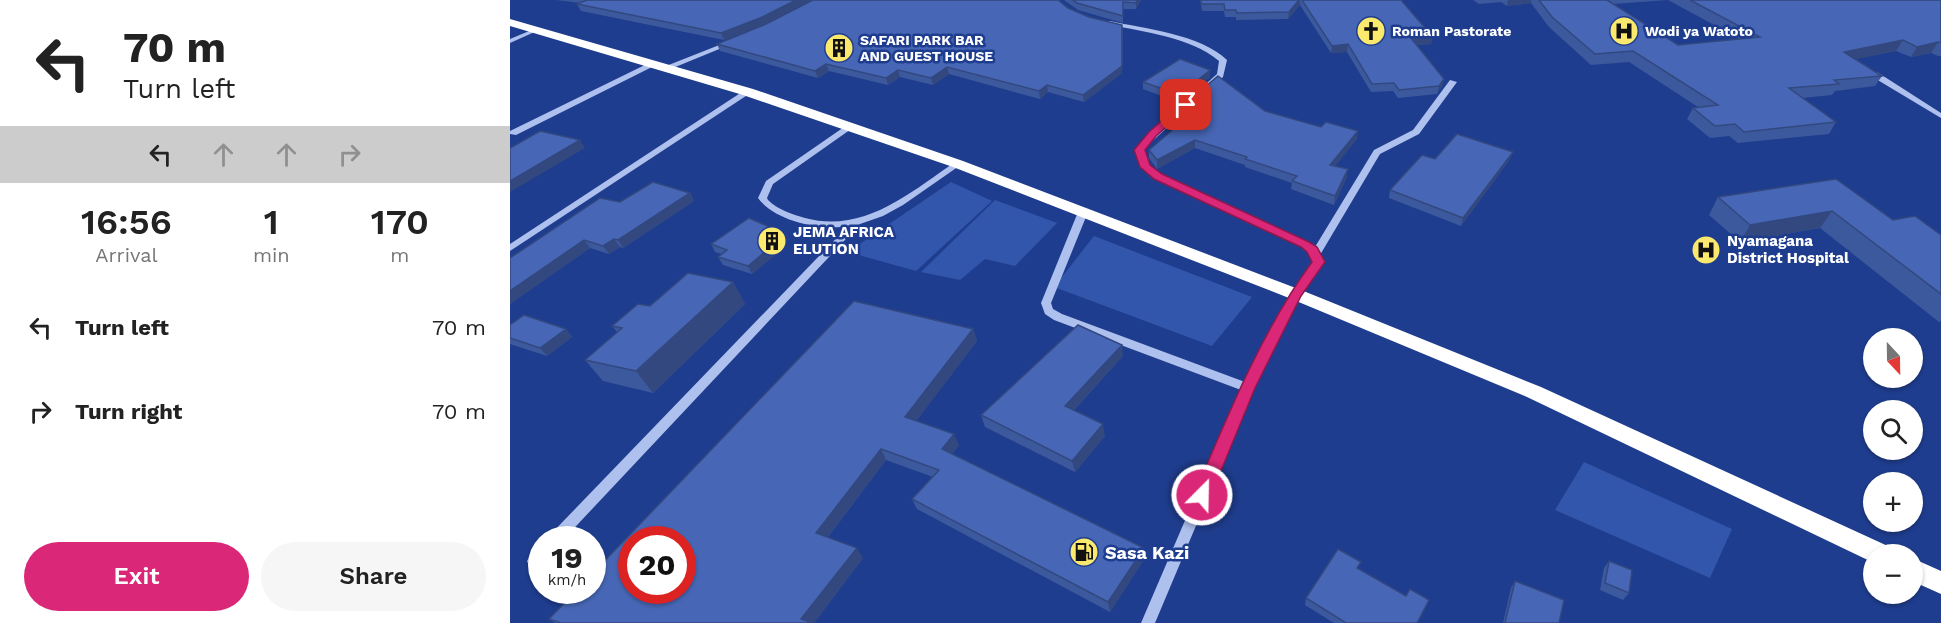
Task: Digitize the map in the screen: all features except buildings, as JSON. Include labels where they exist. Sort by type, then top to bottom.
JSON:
[{"type":"highway","points":[[510,22],[748,92],[958,164],[1295,294],[1534,392],[1863,546]]},
{"type":"highway","points":[[1923,574],[1941,583]]},
{"type":"street","points":[[1105,22],[1200,45],[1209,48],[1223,60],[1220,75],[1145,143],[1140,150],[1145,167],[1158,177],[1305,244],[1316,254],[1318,262],[1295,294],[1248,388],[1148,623]]},
{"type":"street","points":[[510,41],[536,30]]},
{"type":"street","points":[[513,133],[659,66],[738,39]]},
{"type":"street","points":[[1874,74],[1941,116]]},
{"type":"street","points":[[1316,254],[1377,152],[1416,132],[1453,82]]},
{"type":"street","points":[[510,248],[748,92]]},
{"type":"street","points":[[850,127],[769,183],[762,198],[769,207],[824,227],[856,223],[884,212],[958,164]]},
{"type":"street","points":[[1083,212],[1046,303],[1049,311],[1248,388]]},
{"type":"street","points":[[567,526],[856,223]]},
{"type":"shaded area","points":[[951,182],[992,201],[916,271],[848,252]]},
{"type":"shaded area","points":[[995,200],[1057,223],[1015,266],[985,259],[960,280],[921,272]]},
{"type":"shaded area","points":[[1094,236],[1252,297],[1212,346],[1054,287]]},
{"type":"shaded area","points":[[1584,462],[1732,529],[1710,578],[1555,510]]},
{"type":"place","name":"Roman Pastorate","points":[[1371,31]]},
{"type":"place","name":"Wodi ya Watoto","points":[[1624,31]]},
{"type":"place","name":"SAFARI PARK BAR AND GUEST HOUSE","points":[[839,48]]},
{"type":"place","name":"JEMA AFRICA ELUTION","points":[[772,241]]},
{"type":"place","name":"Nyamagana District Hospital","points":[[1706,250]]},
{"type":"place","name":"Sasa Kazi","points":[[1084,552]]},
{"type":"route","points":[[1186,105],[1152,134],[1140,150],[1145,167],[1158,177],[1305,244],[1316,254],[1318,262],[1295,294],[1248,388],[1202,495]]}]
